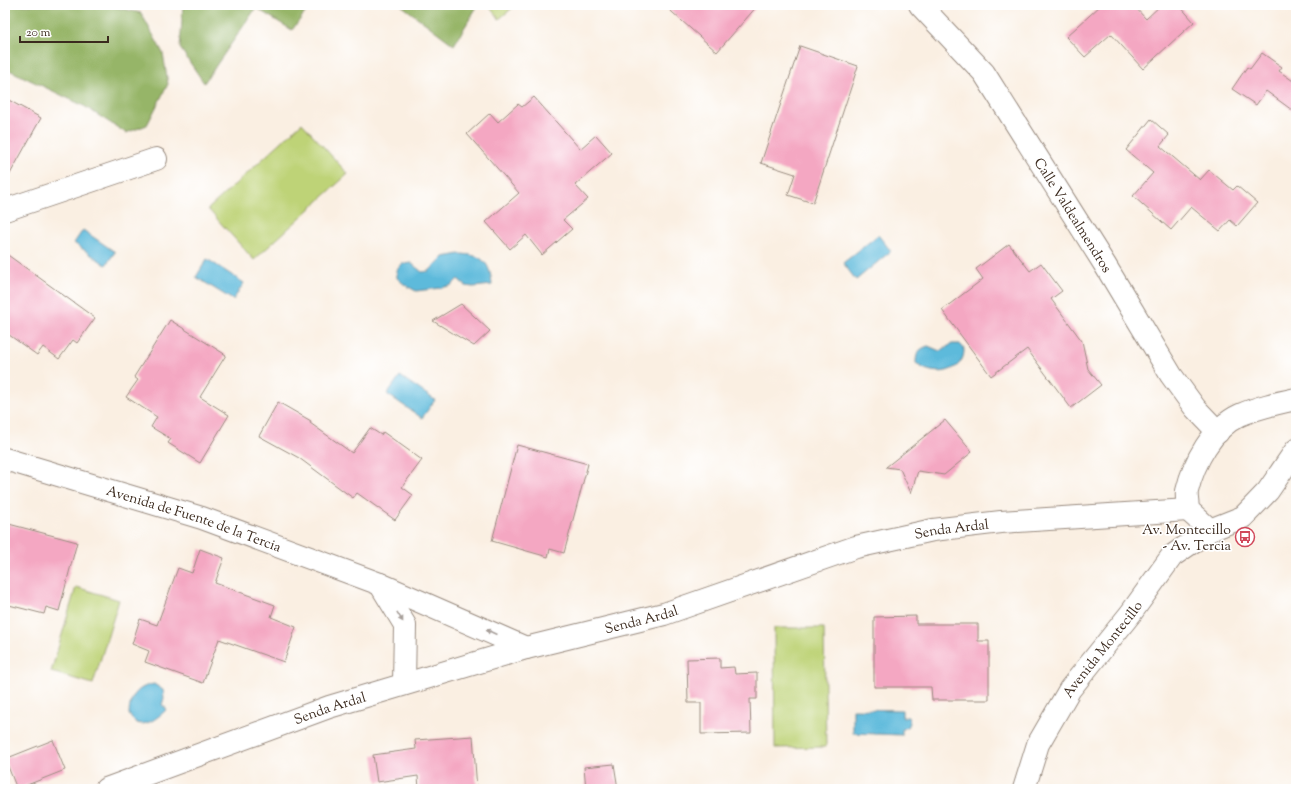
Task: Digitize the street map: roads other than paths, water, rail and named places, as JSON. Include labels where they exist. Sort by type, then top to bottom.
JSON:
[{"type":"street","name":"Calle Valdealmendros","points":[[920,5],[984,73],[1105,265],[1171,375],[1195,408],[1218,432]]},
{"type":"street","points":[[5,210],[156,159]]},
{"type":"street","points":[[1210,530],[1188,510],[1187,493],[1192,475],[1202,452],[1218,432],[1239,416],[1261,407],[1296,399]]},
{"type":"street","name":"Avenida Montecillo","points":[[1024,789],[1038,744],[1070,689],[1131,613],[1172,556],[1210,530],[1243,517],[1268,492],[1291,461],[1296,450]]},
{"type":"street","name":"Avenida de Fuente de la Tercia","points":[[5,459],[202,518],[380,584],[526,648]]},
{"type":"street","name":"Senda Ardal","points":[[106,789],[329,707],[526,648],[664,614],[856,547],[933,530],[1001,522],[1188,510]]},
{"type":"street","points":[[380,584],[405,625],[404,684]]},
{"type":"water","points":[[83,230],[115,252],[106,265],[74,243]]},
{"type":"water","points":[[878,235],[891,251],[856,280],[843,263]]},
{"type":"water","points":[[460,254],[474,256],[484,261],[489,270],[492,285],[473,287],[466,286],[458,279],[452,285],[416,291],[405,285],[397,278],[397,270],[402,264],[411,263],[422,272],[429,271],[443,257]]},
{"type":"water","points":[[207,259],[244,283],[233,300],[196,277]]},
{"type":"water","points":[[952,344],[960,344],[964,349],[963,357],[959,364],[953,368],[946,371],[930,371],[922,368],[916,363],[917,354],[922,349],[928,346],[940,351]]},
{"type":"water","points":[[400,376],[435,400],[422,418],[387,394]]},
{"type":"water","points":[[154,684],[163,690],[164,698],[162,705],[167,709],[148,723],[137,723],[129,714],[133,697],[143,687]]},
{"type":"water","points":[[853,709],[902,710],[902,717],[908,717],[910,723],[908,727],[902,729],[902,735],[853,733]]},
{"type":"place","name":"Av. Montecillo - Av. Tercia","points":[[1245,537]]}]
